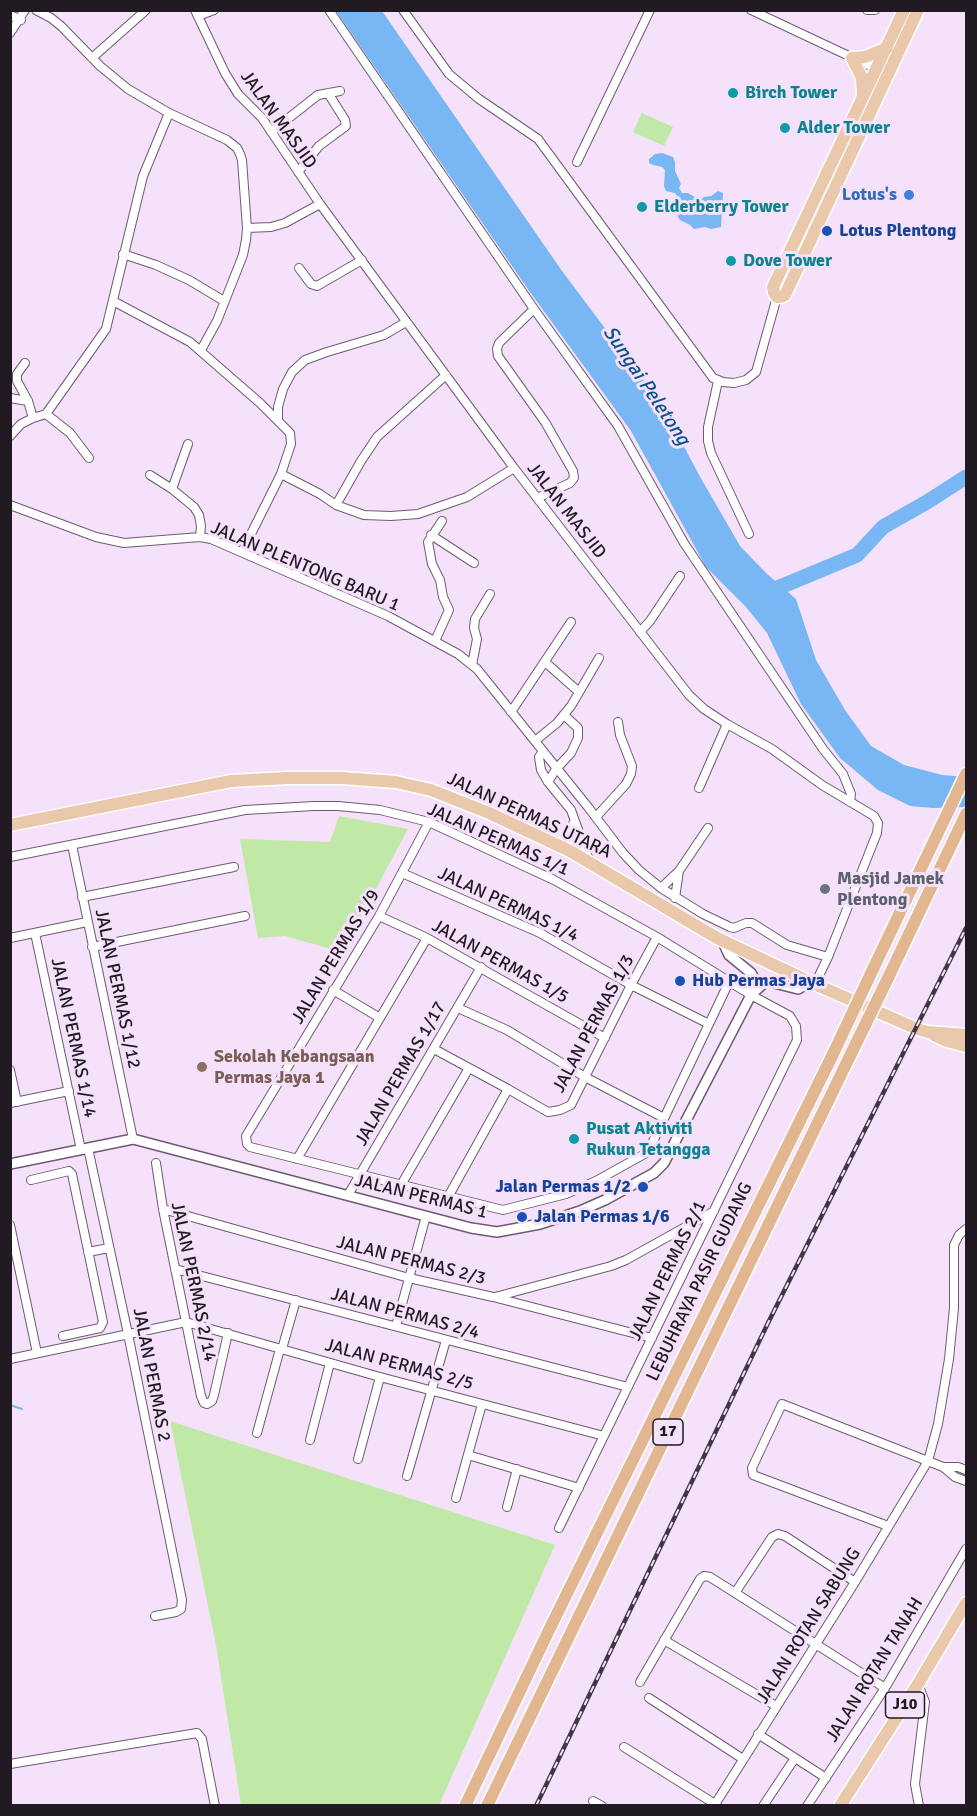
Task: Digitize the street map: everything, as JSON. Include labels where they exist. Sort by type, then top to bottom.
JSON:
[{"type":"highway","name":"LEBUHRAYA PASIR GUDANG","points":[[465,1806],[550,1628],[833,1054],[966,774]]},
{"type":"highway","name":"LEBUHRAYA PASIR GUDANG","points":[[488,1806],[965,817]]},
{"type":"main road","points":[[904,10],[887,48],[879,72],[785,294],[777,297],[773,287],[864,97],[879,72],[918,10]]},
{"type":"main road","points":[[864,97],[862,78],[852,58],[865,57],[887,48]]},
{"type":"main road","name":"JALAN PERMAS UTARA","points":[[10,825],[231,781],[342,778],[396,782],[430,790],[489,813],[570,851],[722,940],[917,1029],[966,1046]]},
{"type":"main road","name":"JALAN PERMAS UTARA","points":[[928,1032],[964,1033]]},
{"type":"main road","name":"J10","points":[[840,1806],[918,1684],[966,1603]]},
{"type":"street","points":[[10,33],[26,10]]},
{"type":"street","points":[[36,10],[61,26],[92,58],[128,89],[237,148],[242,160],[253,228],[217,321],[201,350]]},
{"type":"street","points":[[92,58],[146,10]]},
{"type":"street","points":[[196,13],[214,10]]},
{"type":"street","points":[[329,10],[534,309],[618,426],[684,543],[843,774],[851,794],[850,802]]},
{"type":"street","points":[[403,10],[449,74],[479,99],[538,139],[713,378],[729,384],[740,382],[756,372],[777,297]]},
{"type":"street","points":[[578,162],[650,10]]},
{"type":"street","points":[[751,10],[879,72]]},
{"type":"street","points":[[867,10],[875,10]]},
{"type":"street","name":"JALAN MASJID","points":[[196,13],[225,73],[238,94],[271,132],[320,204],[514,468],[689,695],[704,709],[772,749],[822,785],[874,816],[878,823],[877,833],[828,957],[812,983]]},
{"type":"street","points":[[10,15],[21,20]]},
{"type":"street","points":[[271,132],[312,99],[340,91]]},
{"type":"street","points":[[298,172],[319,146],[346,126],[344,117],[328,93]]},
{"type":"street","points":[[10,436],[21,424],[46,414],[102,336],[113,301],[143,176],[169,113]]},
{"type":"street","points":[[253,228],[285,224],[320,204]]},
{"type":"street","points":[[123,254],[173,273],[224,302]]},
{"type":"street","points":[[299,268],[311,284],[317,286],[362,260]]},
{"type":"street","points":[[113,301],[201,350],[290,433],[291,444],[281,474],[242,552]]},
{"type":"street","points":[[534,309],[499,343],[497,349],[498,356],[545,422],[573,471],[574,478],[570,483],[537,498]]},
{"type":"street","points":[[278,420],[278,407],[283,389],[292,372],[305,360],[384,335],[406,322]]},
{"type":"street","points":[[25,363],[17,374],[17,381],[28,401],[33,418]]},
{"type":"street","points":[[336,505],[377,437],[446,375]]},
{"type":"street","points":[[718,381],[708,427],[708,441],[711,453],[749,534]]},
{"type":"street","points":[[10,398],[28,401]]},
{"type":"street","points":[[46,414],[70,433],[89,458]]},
{"type":"street","points":[[172,489],[188,444]]},
{"type":"street","points":[[281,474],[336,505],[364,515],[390,516],[418,514],[467,497],[514,468]]},
{"type":"street","points":[[150,476],[172,489],[194,507],[199,515],[200,537]]},
{"type":"street","name":"JALAN PLENTONG BARU 1","points":[[10,505],[96,537],[124,543],[200,537],[211,539],[388,616],[459,654],[477,669],[639,870],[675,898],[730,927],[752,923],[787,945],[828,957]]},
{"type":"street","points":[[435,641],[449,610],[442,597],[439,577],[432,564],[428,542],[442,521]]},
{"type":"street","points":[[431,535],[474,563]]},
{"type":"street","points":[[294,575],[299,566],[303,565],[315,571]]},
{"type":"street","points":[[640,632],[680,576]]},
{"type":"street","points":[[472,665],[477,639],[474,628],[475,619],[490,594]]},
{"type":"street","points":[[511,712],[572,622]]},
{"type":"street","points":[[535,741],[564,715],[599,658]]},
{"type":"street","points":[[545,662],[579,692]]},
{"type":"street","points":[[548,782],[556,769],[571,753],[578,738],[578,728],[564,715]]},
{"type":"street","points":[[596,817],[626,784],[631,774],[632,766],[620,735],[618,722]]},
{"type":"street","points":[[699,788],[727,724]]},
{"type":"street","points":[[543,751],[539,757],[539,763],[548,782],[571,810],[589,862]]},
{"type":"street","name":"JALAN PERMAS 1/1","points":[[10,857],[245,810],[338,806],[380,810],[429,822],[554,880],[657,937],[729,982],[790,1016],[796,1026]]},
{"type":"street","points":[[570,851],[574,835],[571,810]]},
{"type":"street","name":"JALAN PERMAS 1/9","points":[[297,1159],[250,1147],[246,1136],[379,916],[429,822]]},
{"type":"street","points":[[661,888],[679,871],[708,828]]},
{"type":"street","name":"JALAN PERMAS 1/12","points":[[72,845],[133,1139]]},
{"type":"street","points":[[82,897],[234,867]]},
{"type":"street","points":[[675,898],[679,871]]},
{"type":"street","name":"JALAN PERMAS 1/4","points":[[402,873],[540,933],[631,985],[709,1024]]},
{"type":"street","points":[[92,948],[245,916]]},
{"type":"street","name":"JALAN PERMAS 1/5","points":[[379,916],[427,938],[605,1038]]},
{"type":"street","points":[[10,938],[87,922]]},
{"type":"street","name":"JALAN PERMAS 1/14","points":[[35,933],[69,1091],[85,1149]]},
{"type":"street","name":"JALAN PERMAS 1/3","points":[[508,1089],[548,1112],[571,1105],[657,937]]},
{"type":"street","points":[[427,938],[297,1159],[503,1210],[566,1194],[596,1181],[648,1152],[729,982]]},
{"type":"street","points":[[722,940],[729,955],[754,978],[751,995]]},
{"type":"street","name":"JALAN PERMAS 1/17","points":[[348,1195],[481,968]]},
{"type":"street","points":[[751,995],[766,981],[798,989],[812,983]]},
{"type":"street","points":[[333,990],[380,1018]]},
{"type":"street","name":"JALAN PERMAS 1","points":[[10,1164],[133,1139],[484,1230],[497,1232],[519,1229],[580,1211],[605,1200],[654,1173],[664,1163],[751,995]]},
{"type":"street","points":[[458,1008],[507,1030],[585,1077],[664,1118]]},
{"type":"street","name":"JALAN PERMAS 2/1","points":[[559,1528],[797,1040],[796,1026]]},
{"type":"street","points":[[434,1049],[508,1089],[448,1197]]},
{"type":"street","points":[[401,1185],[469,1068]]},
{"type":"street","points":[[10,1070],[14,1102],[69,1091]]},
{"type":"street","name":"JALAN PERMAS 2","points":[[85,1149],[128,1334],[182,1600],[181,1609],[176,1612],[155,1616]]},
{"type":"street","name":"JALAN PERMAS 2/14","points":[[156,1163],[163,1209],[201,1396],[207,1404],[212,1401],[214,1395],[228,1334]]},
{"type":"street","points":[[31,1180],[71,1172],[104,1322],[100,1328],[63,1336]]},
{"type":"street","name":"JALAN PERMAS 2/3","points":[[163,1209],[409,1278],[494,1297],[652,1338]]},
{"type":"street","points":[[494,1297],[626,1260],[714,1211]]},
{"type":"street","points":[[396,1326],[426,1216]]},
{"type":"street","points":[[10,1225],[37,1353]]},
{"type":"street","name":"JALAN ROTAN SABUNG","points":[[714,1805],[855,1582],[928,1461],[938,1424],[949,1359],[954,1308],[954,1245],[959,1235],[966,1229]]},
{"type":"street","points":[[88,1252],[109,1248]]},
{"type":"street","name":"JALAN PERMAS 2/4","points":[[175,1269],[628,1387]]},
{"type":"street","points":[[257,1433],[296,1300]]},
{"type":"street","points":[[10,1359],[186,1322]]},
{"type":"street","name":"JALAN PERMAS 2/5","points":[[186,1322],[380,1377],[604,1436]]},
{"type":"street","points":[[407,1476],[446,1340]]},
{"type":"street","points":[[310,1440],[330,1363]]},
{"type":"street","points":[[358,1459],[380,1377]]},
{"type":"street","points":[[456,1498],[483,1404]]},
{"type":"street","points":[[888,1526],[753,1475],[752,1468],[782,1404],[943,1467],[955,1477],[966,1481]]},
{"type":"street","points":[[468,1455],[579,1488]]},
{"type":"street","points":[[943,1467],[958,1467],[966,1470]]},
{"type":"street","points":[[507,1507],[518,1469]]},
{"type":"street","points":[[735,1593],[772,1537],[778,1534],[785,1536],[855,1582]]},
{"type":"street","name":"JALAN ROTAN TANAH","points":[[807,1806],[885,1688],[966,1549]]},
{"type":"street","points":[[640,1682],[700,1579],[704,1576],[710,1577],[885,1688]]},
{"type":"street","points":[[664,1640],[776,1706]]},
{"type":"street","points":[[918,1684],[925,1702],[915,1784],[919,1806]]},
{"type":"street","points":[[649,1698],[743,1759]]},
{"type":"street","points":[[10,1764],[197,1732],[202,1739],[215,1806]]},
{"type":"street","points":[[758,1734],[825,1778]]},
{"type":"street","points":[[624,1747],[714,1805]]},
{"type":"street","points":[[763,1806],[795,1758]]},
{"type":"street","points":[[594,1801],[602,1806]]},
{"type":"green space","points":[[642,113],[673,127],[664,146],[633,132]]},
{"type":"green space","points":[[339,816],[408,829],[342,952],[285,936],[258,938],[240,839],[330,842]]},
{"type":"green space","points":[[170,1421],[555,1545],[439,1805],[241,1805],[216,1645]]},
{"type":"water","name":"Sungai Peletong","points":[[336,11],[382,11],[562,271],[661,403],[740,546],[796,599],[816,660],[845,710],[871,746],[904,765],[942,775],[966,777],[966,807],[910,806],[878,790],[840,758],[801,704],[767,633],[746,607],[706,567],[631,431],[530,292]]},
{"type":"water","points":[[662,153],[673,157],[682,193],[688,193],[700,200],[718,191],[723,193],[721,227],[694,229],[680,220],[672,206],[678,197],[675,193],[666,191],[664,186],[665,170],[649,162],[655,154]]},
{"type":"waterway","points":[[763,594],[857,555],[883,527],[966,477]]},
{"type":"waterway","points":[[10,1405],[22,1409]]},
{"type":"railway","points":[[536,1806],[768,1323],[966,928]]},
{"type":"place","name":"Birch Tower","points":[[733,93]]},
{"type":"place","name":"Alder Tower","points":[[785,128]]},
{"type":"place","name":"Lotus's","points":[[909,195]]},
{"type":"place","name":"Elderberry Tower","points":[[642,207]]},
{"type":"place","name":"Lotus Plentong","points":[[827,231]]},
{"type":"place","name":"Dove Tower","points":[[731,261]]},
{"type":"place","name":"Masjid Jamek Plentong","points":[[825,889]]},
{"type":"place","name":"Hub Permas Jaya","points":[[680,981]]},
{"type":"place","name":"Sekolah Kebangsaan Permas Jaya 1","points":[[202,1067]]},
{"type":"place","name":"Pusat Aktiviti Rukun Tetangga","points":[[574,1139]]},
{"type":"place","name":"Jalan Permas 1/2","points":[[643,1187]]},
{"type":"place","name":"Jalan Permas 1/6","points":[[522,1217]]}]
